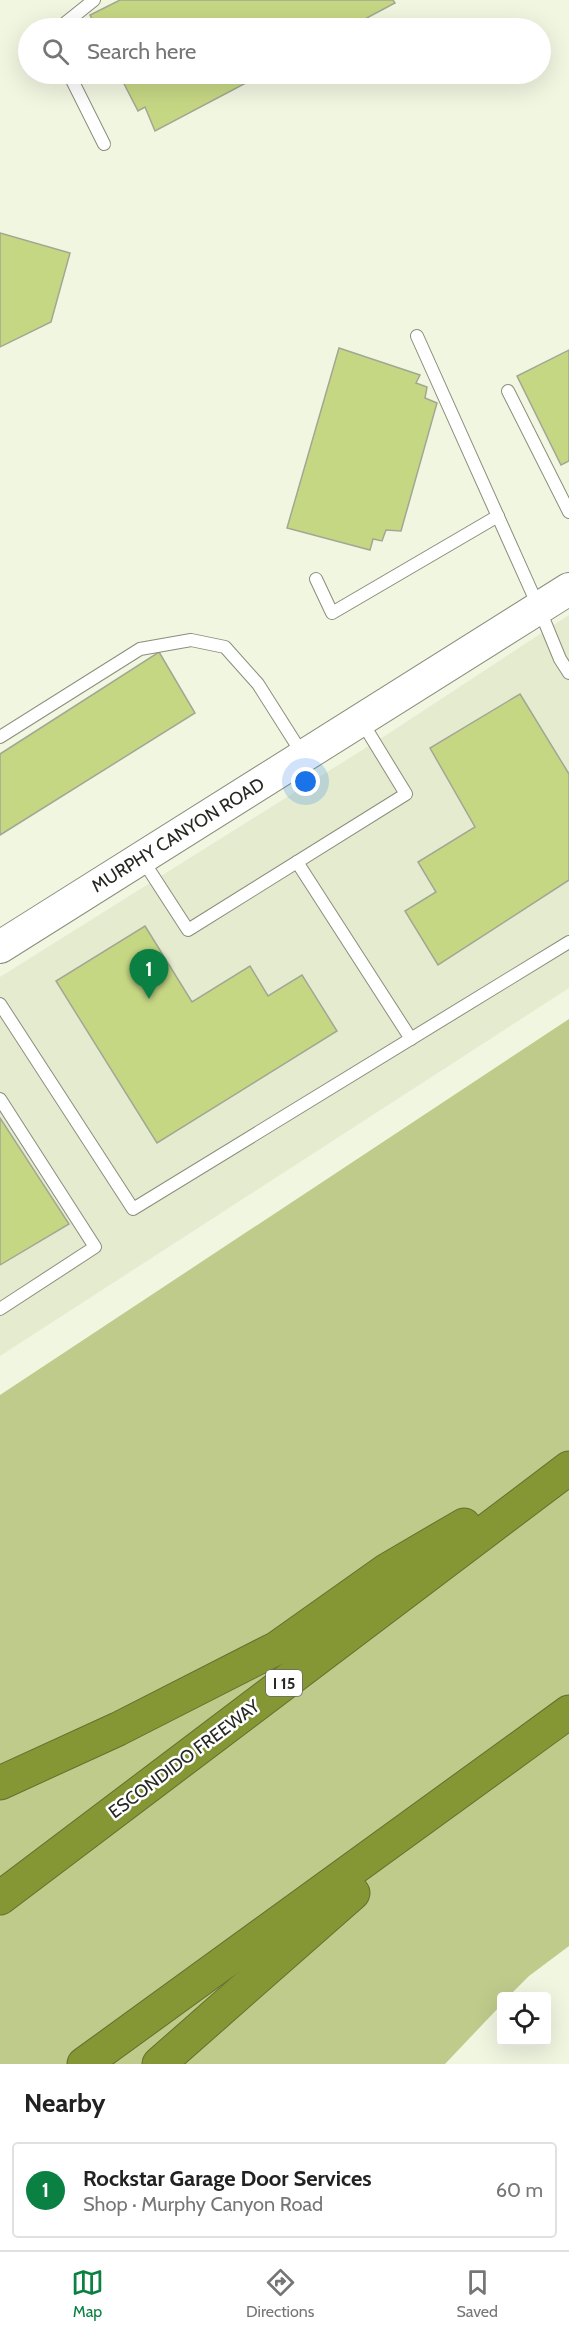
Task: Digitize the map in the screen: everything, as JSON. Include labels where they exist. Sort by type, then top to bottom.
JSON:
[{"type":"highway","points":[[0,1783],[118,1729],[277,1648],[387,1570],[569,1466]]},
{"type":"highway","name":"ESCONDIDO FREEWAY","points":[[0,1898],[569,1466]]},
{"type":"highway","points":[[84,2064],[569,1712]]},
{"type":"highway","points":[[159,2064],[499,1764]]},
{"type":"main road","name":"MURPHY CANYON ROAD","points":[[0,947],[569,589]]},
{"type":"lane","points":[[72,18],[94,0]]},
{"type":"lane","points":[[74,84],[104,144]]},
{"type":"lane","points":[[417,336],[560,659],[569,673]]},
{"type":"lane","points":[[508,391],[569,512]]},
{"type":"lane","points":[[316,579],[332,613],[498,516]]},
{"type":"lane","points":[[0,738],[140,649],[191,640],[225,647],[258,684],[303,756]]},
{"type":"lane","points":[[142,858],[188,930],[406,795],[361,720]]},
{"type":"lane","points":[[297,862],[411,1039]]},
{"type":"lane","points":[[0,1004],[133,1209],[569,942]]},
{"type":"lane","points":[[0,1099],[95,1247],[0,1309]]},
{"type":"shaded area","points":[[569,615],[569,988],[0,1356],[0,977],[391,732]]},
{"type":"green space","points":[[569,1019],[569,1946],[529,1976],[513,1992],[497,1992],[497,2009],[445,2064],[0,2064],[0,1395]]},
{"type":"building","points":[[120,0],[393,0],[395,3],[367,18],[92,18],[90,15]]},
{"type":"building","points":[[124,84],[244,84],[155,131],[145,107],[138,111]]},
{"type":"building","points":[[0,233],[70,253],[51,322],[0,347]]},
{"type":"building","points":[[339,348],[420,375],[416,383],[427,387],[425,398],[437,403],[401,531],[386,530],[382,541],[373,539],[370,550],[287,528]]},
{"type":"building","points":[[569,350],[569,461],[561,465],[517,376]]},
{"type":"building","points":[[159,652],[195,713],[0,835],[0,754]]},
{"type":"building","points":[[520,694],[569,774],[569,880],[438,965],[405,911],[436,892],[418,862],[475,827],[430,748]]},
{"type":"building","points":[[145,926],[192,1002],[250,966],[268,996],[302,975],[337,1031],[157,1143],[56,981]]},
{"type":"building","points":[[0,1118],[69,1224],[0,1265]]},
{"type":"place","name":"Rockstar Garage Door Services","points":[[149,999]]}]
